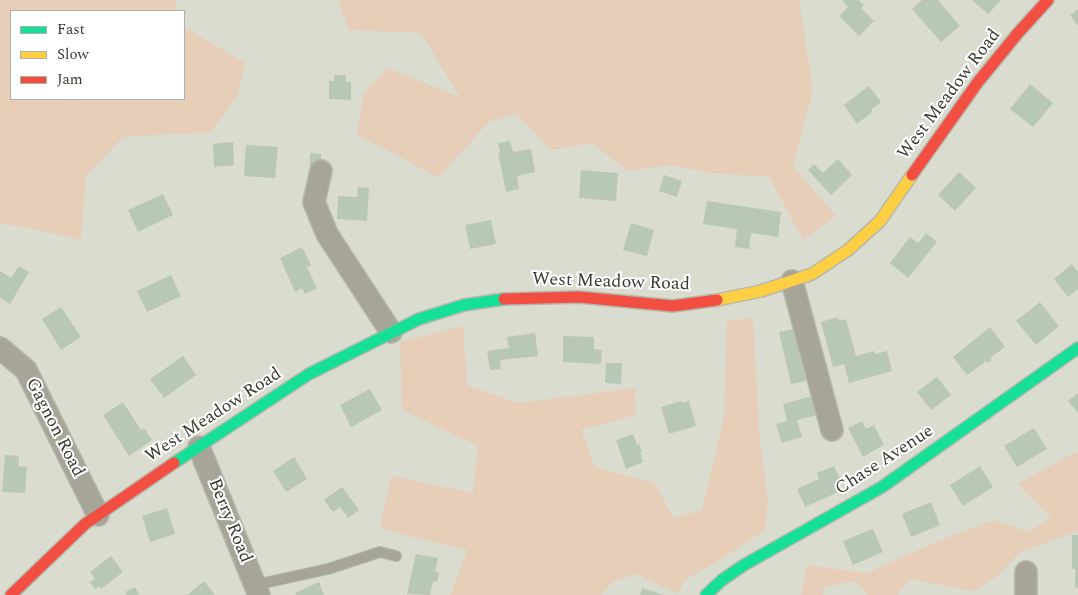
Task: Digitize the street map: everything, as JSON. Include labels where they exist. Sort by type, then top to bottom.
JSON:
[{"type":"street","name":"West Meadow Road","points":[[11,595],[85,524],[98,515],[309,374],[419,319],[464,305],[511,298],[579,297],[673,306],[709,302],[744,295],[812,274],[848,250],[880,221],[978,82],[1040,3]]},
{"type":"street","points":[[321,171],[314,202],[328,234],[391,332]]},
{"type":"street","points":[[792,280],[832,430]]},
{"type":"street","name":"Gagnon Road","points":[[0,348],[26,370],[98,515]]},
{"type":"street","name":"Chase Avenue","points":[[706,595],[744,565],[882,487],[1078,348]]},
{"type":"street","name":"Berry Road","points":[[199,447],[257,590]]},
{"type":"street","points":[[1026,572],[1026,595]]},
{"type":"lane","points":[[257,590],[380,552],[396,556]]},
{"type":"shaded area","points":[[0,0],[174,0],[178,10],[10,10],[10,100],[185,100],[185,28],[245,63],[238,95],[211,132],[123,137],[86,176],[81,240],[0,223]]},
{"type":"shaded area","points":[[338,0],[799,0],[813,89],[793,166],[836,216],[803,240],[769,177],[711,173],[671,165],[628,171],[592,143],[551,150],[516,114],[489,122],[438,178],[357,135],[363,94],[388,68],[460,97],[421,33],[349,30]]},
{"type":"shaded area","points":[[753,318],[760,442],[768,500],[765,530],[685,580],[678,594],[636,574],[613,582],[601,595],[451,595],[467,550],[404,535],[380,527],[391,476],[473,493],[478,446],[402,410],[400,342],[463,326],[467,385],[518,403],[635,388],[636,415],[581,430],[595,467],[654,483],[674,518],[702,510],[724,417],[727,321]]},
{"type":"shaded area","points":[[1074,453],[1078,453],[1078,531],[1020,552],[996,577],[974,591],[909,579],[897,595],[868,595],[855,581],[825,587],[823,595],[801,595],[807,565],[867,573],[941,540],[994,520],[1028,532],[1051,518],[1018,484]]},
{"type":"building","points":[[842,0],[859,0],[864,5],[861,8],[874,21],[859,36],[839,16],[848,7]]},
{"type":"building","points":[[922,0],[938,0],[960,26],[941,42],[912,9]]},
{"type":"building","points":[[972,0],[1001,0],[988,14]]},
{"type":"building","points":[[1078,9],[1078,26],[1070,15]]},
{"type":"building","points":[[334,75],[346,75],[346,82],[351,82],[351,100],[329,99],[329,81],[334,81]]},
{"type":"building","points":[[1030,84],[1053,103],[1033,127],[1010,109]]},
{"type":"building","points":[[869,86],[881,102],[857,124],[844,105]]},
{"type":"building","points":[[510,141],[513,152],[531,149],[535,172],[517,176],[519,189],[506,192],[498,153],[500,152],[498,143]]},
{"type":"building","points":[[233,142],[234,165],[214,167],[213,144]]},
{"type":"building","points":[[246,145],[278,147],[275,178],[244,176]]},
{"type":"building","points":[[310,153],[321,154],[321,168],[310,167]]},
{"type":"building","points":[[838,159],[852,175],[831,195],[808,170],[814,164],[823,173]]},
{"type":"building","points":[[581,170],[618,173],[616,201],[579,198]]},
{"type":"building","points":[[959,172],[976,188],[955,211],[938,195]]},
{"type":"building","points":[[664,175],[682,181],[677,197],[659,191]]},
{"type":"building","points":[[358,187],[369,188],[367,221],[337,219],[338,196],[357,197]]},
{"type":"building","points":[[163,194],[173,215],[138,232],[128,210]]},
{"type":"building","points":[[707,201],[781,212],[778,237],[751,233],[749,249],[735,247],[737,229],[703,224]]},
{"type":"building","points":[[491,220],[496,244],[470,249],[465,225]]},
{"type":"building","points":[[631,223],[654,230],[647,256],[623,250]]},
{"type":"building","points":[[926,233],[937,242],[908,278],[890,263],[910,237],[918,243]]},
{"type":"building","points":[[302,247],[311,265],[307,267],[317,288],[305,294],[302,288],[295,292],[280,258]]},
{"type":"building","points":[[1072,264],[1078,272],[1078,289],[1068,297],[1054,279]]},
{"type":"building","points":[[19,266],[29,272],[10,304],[0,298],[0,271],[11,278]]},
{"type":"building","points":[[171,275],[181,296],[147,312],[137,291]]},
{"type":"building","points":[[1040,302],[1059,326],[1036,345],[1016,321]]},
{"type":"building","points":[[61,307],[81,337],[61,350],[42,319]]},
{"type":"building","points":[[838,317],[839,321],[846,319],[856,356],[874,351],[875,354],[887,351],[892,371],[849,383],[844,364],[833,367],[821,322]]},
{"type":"building","points":[[990,327],[1005,347],[990,358],[992,360],[988,363],[986,361],[967,375],[953,357]]},
{"type":"building","points":[[794,329],[795,335],[801,334],[811,380],[791,384],[779,332]]},
{"type":"building","points":[[535,333],[538,356],[500,360],[501,369],[490,370],[487,351],[509,348],[507,337]]},
{"type":"building","points":[[563,336],[594,337],[594,349],[602,350],[601,364],[563,362]]},
{"type":"building","points":[[183,356],[196,375],[164,398],[150,379]]},
{"type":"building","points":[[606,363],[622,363],[621,384],[605,383]]},
{"type":"building","points":[[937,377],[951,395],[931,410],[917,392]]},
{"type":"building","points":[[370,389],[382,410],[351,427],[340,405]]},
{"type":"building","points":[[1078,393],[1078,413],[1068,401]]},
{"type":"building","points":[[812,396],[817,415],[797,420],[802,437],[782,443],[776,424],[787,421],[783,404]]},
{"type":"building","points":[[681,401],[682,403],[689,401],[696,426],[669,434],[661,407]]},
{"type":"building","points":[[123,402],[141,430],[144,428],[152,440],[129,456],[103,415]]},
{"type":"building","points":[[862,421],[866,429],[874,425],[884,445],[863,457],[848,428]]},
{"type":"building","points":[[1034,428],[1047,449],[1017,467],[1004,446]]},
{"type":"building","points":[[633,434],[642,452],[640,453],[643,462],[626,469],[616,440]]},
{"type":"building","points":[[5,455],[19,456],[18,466],[27,467],[25,493],[2,492]]},
{"type":"building","points":[[294,457],[307,479],[286,492],[273,471]]},
{"type":"building","points":[[834,466],[841,481],[834,485],[838,492],[805,507],[797,489],[819,479],[817,473]]},
{"type":"building","points":[[980,466],[993,487],[963,506],[950,485]]},
{"type":"building","points":[[342,487],[359,510],[348,518],[340,507],[333,512],[324,500]]},
{"type":"building","points":[[931,502],[940,525],[911,537],[902,514]]},
{"type":"building","points":[[167,508],[175,534],[150,542],[142,516]]},
{"type":"building","points":[[873,529],[883,552],[853,565],[843,541]]},
{"type":"building","points":[[1072,535],[1078,535],[1078,588],[1075,588],[1075,569],[1072,569]]},
{"type":"building","points":[[416,554],[438,558],[435,571],[439,572],[437,582],[433,581],[430,595],[407,594]]},
{"type":"building","points":[[111,556],[123,572],[101,589],[99,586],[95,589],[90,582],[95,579],[90,572]]},
{"type":"building","points":[[204,581],[215,595],[187,595]]},
{"type":"building","points":[[319,582],[324,595],[296,595],[295,593]]},
{"type":"building","points":[[135,587],[139,595],[127,595],[125,592]]},
{"type":"building","points":[[642,588],[664,595],[640,595]]},
{"type":"traffic: fast","points":[[174,463],[309,374],[419,319],[464,305],[504,299]]},
{"type":"traffic: fast","points":[[706,595],[722,580],[744,565],[882,487],[1078,348]]},
{"type":"traffic: slow","points":[[717,300],[761,291],[812,274],[848,250],[880,221],[912,175]]},
{"type":"traffic: jam","points":[[912,175],[978,82],[1048,0]]},
{"type":"traffic: jam","points":[[504,299],[579,297],[673,306],[717,300]]},
{"type":"traffic: jam","points":[[11,595],[85,524],[174,463]]}]
